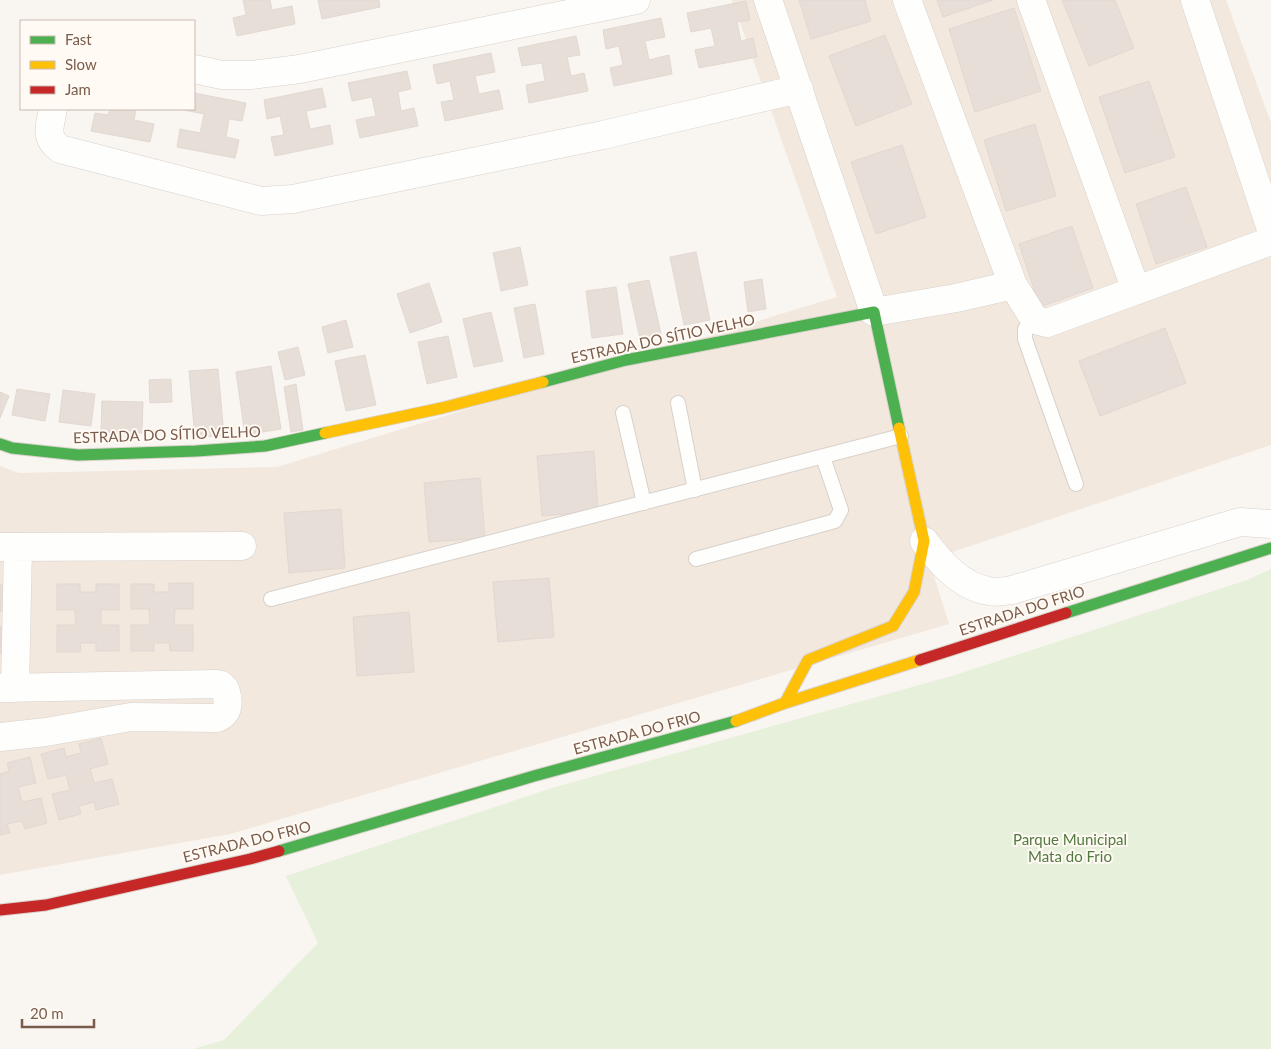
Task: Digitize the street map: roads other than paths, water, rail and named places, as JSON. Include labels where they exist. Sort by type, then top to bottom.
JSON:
[{"type":"street","points":[[195,69],[222,74],[251,75],[300,70],[636,0]]},
{"type":"street","points":[[768,0],[874,312],[924,541],[914,592],[893,626],[808,660],[785,703]]},
{"type":"street","points":[[907,0],[1013,285],[1035,320],[1047,323],[1271,241]]},
{"type":"street","points":[[1032,0],[1136,290]]},
{"type":"street","points":[[1195,0],[1271,229]]},
{"type":"street","points":[[52,110],[49,134],[51,143],[60,149],[261,201],[293,199],[603,135],[799,88]]},
{"type":"street","points":[[874,312],[956,298],[1013,285]]},
{"type":"street","name":"ESTRADA DO SÍTIO VELHO","points":[[0,444],[12,448],[78,455],[196,451],[265,446],[442,408],[626,360],[874,312]]},
{"type":"street","points":[[924,541],[942,564],[970,585],[989,592],[1012,590],[1240,522],[1271,524]]},
{"type":"street","points":[[0,736],[46,732],[131,717],[217,718],[227,712],[228,706],[225,688],[216,684],[7,688],[9,547],[242,546]]},
{"type":"street","name":"ESTRADA DO FRIO","points":[[0,910],[46,905],[250,859],[534,776],[721,726],[785,703],[1271,548]]},
{"type":"lane","points":[[1035,320],[1025,330],[1025,339],[1076,484]]},
{"type":"lane","points":[[678,403],[695,490]]},
{"type":"lane","points":[[622,414],[644,503]]},
{"type":"lane","points":[[271,599],[901,436]]},
{"type":"lane","points":[[696,559],[835,521],[840,510],[823,457]]},
{"type":"park label","name":"Parque Municipal Mata do Frio","points":[[1070,848]]}]
